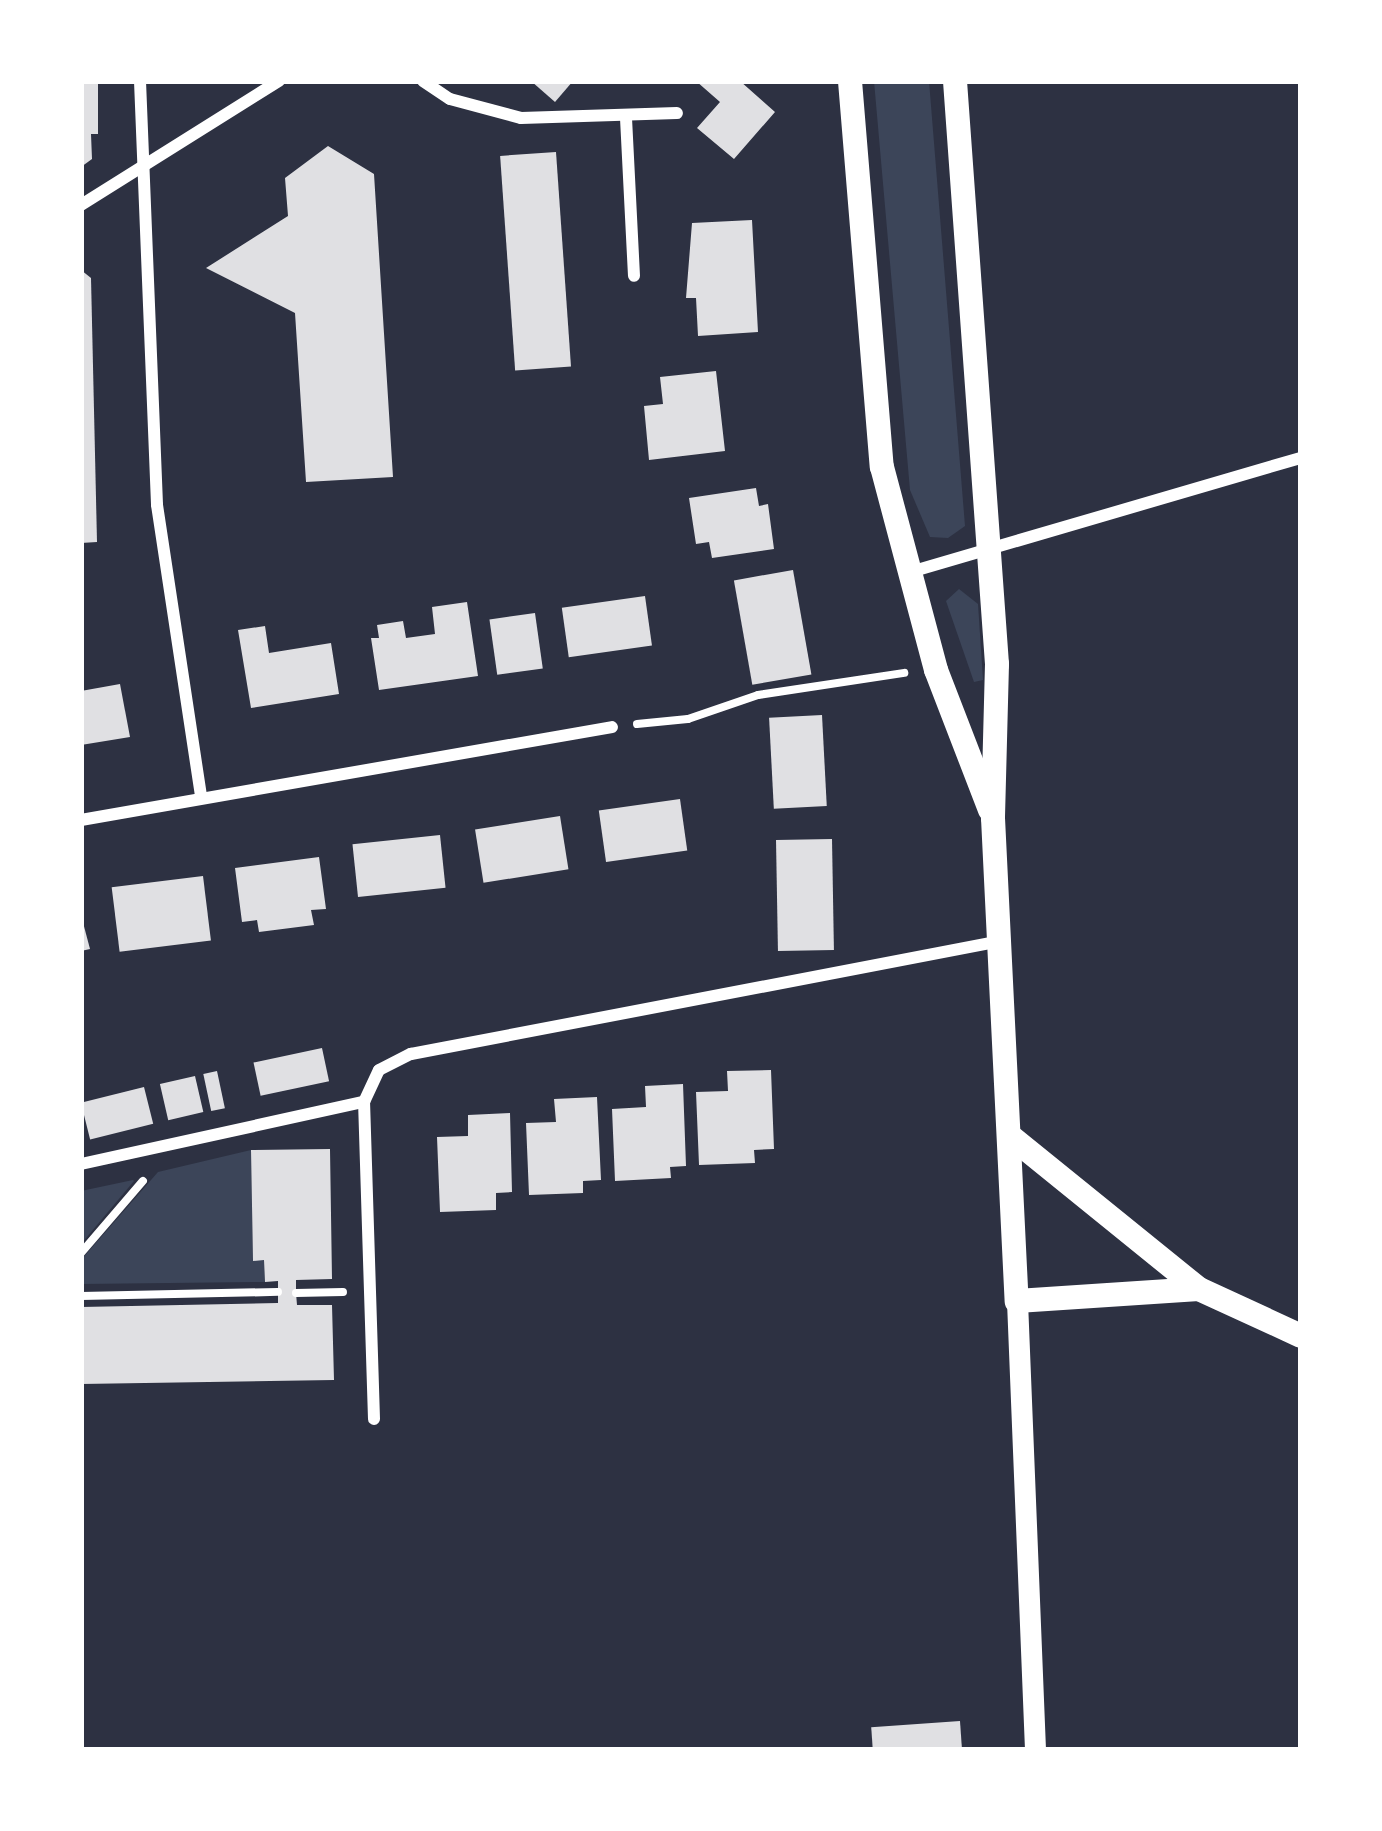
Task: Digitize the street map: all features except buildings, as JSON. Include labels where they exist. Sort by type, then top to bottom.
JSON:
[{"type":"main road","points":[[850,81],[880,444],[906,573],[936,670],[993,818]]},
{"type":"main road","points":[[955,81],[997,664],[993,818],[1017,1300],[1198,1289]]},
{"type":"main road","points":[[1010,1136],[1198,1289],[1301,1336]]},
{"type":"street","points":[[140,81],[157,505],[201,797]]},
{"type":"street","points":[[81,205],[144,161],[279,81]]},
{"type":"street","points":[[423,81],[450,99],[521,118],[677,113]]},
{"type":"street","points":[[626,118],[634,275]]},
{"type":"street","points":[[906,573],[1301,458]]},
{"type":"street","points":[[81,820],[612,727]]},
{"type":"street","points":[[374,1419],[364,1102],[379,1070],[411,1054],[1002,941]]},
{"type":"street","points":[[81,1165],[364,1102]]},
{"type":"street","points":[[1017,1300],[1035,1750]]},
{"type":"path","points":[[612,727],[688,719],[758,695],[936,670]]},
{"type":"path","points":[[81,1253],[174,1144]]},
{"type":"path","points":[[296,1293],[370,1291]]},
{"type":"path","points":[[81,1296],[278,1292]]},
{"type":"shaded area","points":[[874,81],[929,81],[965,526],[948,538],[930,537],[910,490]]},
{"type":"shaded area","points":[[959,589],[978,604],[983,680],[974,682],[946,601]]},
{"type":"shaded area","points":[[251,1150],[253,1260],[264,1260],[265,1282],[81,1284],[81,1260],[158,1172]]},
{"type":"shaded area","points":[[134,1181],[81,1244],[81,1191]]}]
